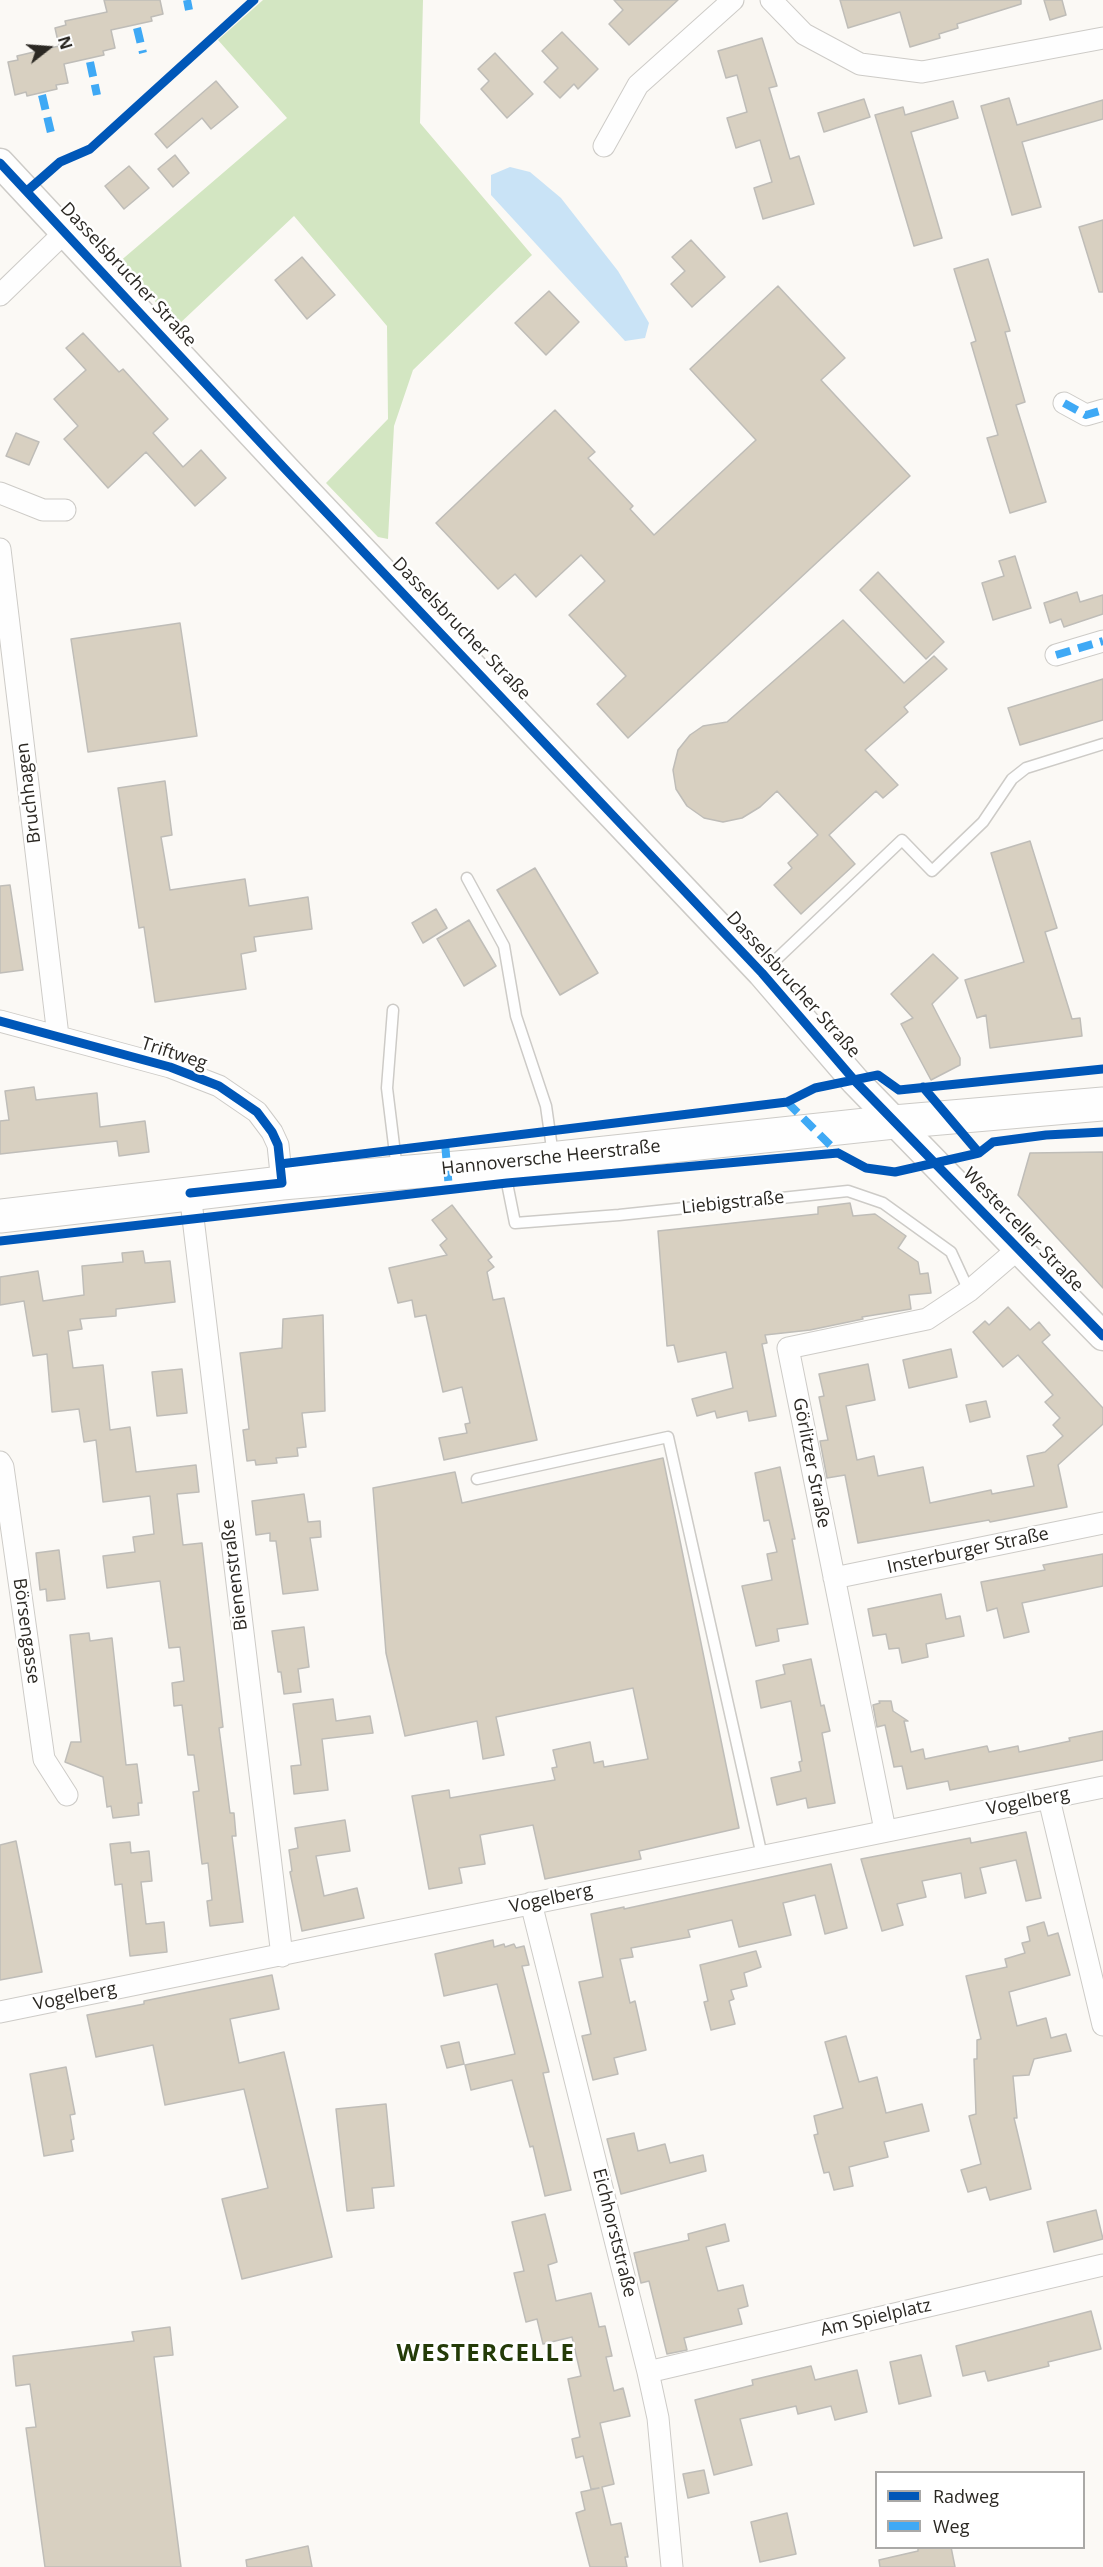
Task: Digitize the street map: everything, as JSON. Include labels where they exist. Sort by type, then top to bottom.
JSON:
[{"type":"main road","name":"Hannoversche Heerstraße","points":[[0,1216],[282,1183],[503,1164],[894,1122],[1103,1104]]},
{"type":"street","points":[[604,146],[638,85],[733,0]]},
{"type":"street","points":[[771,0],[804,34],[860,64],[922,72],[1103,38]]},
{"type":"street","name":"Dasselsbrucher Straße","points":[[0,162],[286,470],[762,973],[855,1081],[894,1122]]},
{"type":"street","points":[[0,295],[65,232]]},
{"type":"street","points":[[1064,403],[1086,416],[1103,410]]},
{"type":"street","points":[[0,493],[43,510],[65,510]]},
{"type":"street","name":"Bruchhagen","points":[[0,549],[58,1036]]},
{"type":"street","points":[[1056,655],[1103,641]]},
{"type":"street","name":"Triftweg","points":[[0,1020],[170,1067],[219,1086],[257,1112],[272,1132],[278,1145],[282,1183]]},
{"type":"street","name":"Westerceller Straße","points":[[894,1122],[1103,1336]]},
{"type":"street","name":"Bienenstraße","points":[[190,1193],[282,1956]]},
{"type":"street","name":"Görlitzer Straße","points":[[885,1830],[788,1348],[927,1319],[969,1291],[1018,1249]]},
{"type":"street","name":"Börsengasse","points":[[0,1462],[3,1467],[44,1759],[68,1795]]},
{"type":"street","name":"Insterburger Straße","points":[[834,1578],[1103,1523]]},
{"type":"street","name":"Vogelberg","points":[[0,2012],[1103,1787]]},
{"type":"street","points":[[1049,1798],[1099,1988],[1103,2025]]},
{"type":"street","name":"Eichhorststraße","points":[[531,1903],[648,2372],[657,2418],[672,2567]]},
{"type":"street","name":"Am Spielplatz","points":[[648,2372],[1103,2265]]},
{"type":"lane","name":"Dasselsbrucher Straße","points":[[762,973],[903,840],[932,871],[983,822],[1012,778],[1026,768],[1103,744]]},
{"type":"lane","points":[[467,878],[504,946],[516,1016],[546,1106],[553,1158]]},
{"type":"lane","points":[[393,1010],[387,1088],[397,1173]]},
{"type":"lane","name":"Liebigstraße","points":[[503,1164],[515,1223],[619,1215],[848,1191],[883,1203],[951,1252],[969,1291]]},
{"type":"lane","points":[[477,1479],[668,1437],[762,1856]]},
{"type":"green space","points":[[263,0],[423,0],[420,123],[532,255],[413,370],[394,426],[388,539],[378,537],[326,483],[388,419],[387,326],[294,216],[178,325],[118,263],[287,118],[218,40]]},
{"type":"water","points":[[510,167],[530,172],[561,198],[618,271],[649,323],[645,338],[625,341],[491,195],[491,175]]},
{"type":"building","points":[[104,0],[160,0],[163,14],[151,17],[152,21],[111,30],[115,48],[103,51],[104,55],[64,64],[68,83],[56,85],[57,89],[27,96],[26,92],[15,95],[8,62],[18,60],[17,56],[59,46],[55,28],[66,25],[65,21],[107,12]]},
{"type":"building","points":[[614,0],[678,0],[629,45],[609,24],[623,10]]},
{"type":"building","points":[[840,0],[1021,0],[1021,4],[957,24],[958,28],[939,34],[940,38],[910,47],[900,12],[848,28]]},
{"type":"building","points":[[1044,0],[1062,0],[1066,15],[1050,20]]},
{"type":"building","points":[[562,32],[598,69],[578,89],[574,84],[560,98],[544,82],[558,68],[542,51]]},
{"type":"building","points":[[762,38],[777,86],[769,88],[790,159],[799,156],[814,204],[763,219],[754,188],[772,182],[760,140],[736,148],[727,118],[747,112],[737,75],[726,78],[718,51]]},
{"type":"building","points":[[495,53],[533,94],[507,118],[481,89],[489,81],[478,69]]},
{"type":"building","points":[[216,81],[238,107],[211,129],[202,118],[167,148],[155,134]]},
{"type":"building","points":[[1009,98],[1017,125],[1103,100],[1103,119],[1022,142],[1041,207],[1012,215],[981,106]]},
{"type":"building","points":[[864,99],[870,117],[824,132],[818,113]]},
{"type":"building","points":[[953,101],[958,118],[911,132],[942,238],[914,246],[875,115],[903,107],[905,115]]},
{"type":"building","points":[[175,155],[189,173],[173,187],[158,169]]},
{"type":"building","points":[[129,166],[149,188],[124,209],[105,186]]},
{"type":"building","points":[[1103,220],[1103,292],[1099,292],[1079,227]]},
{"type":"building","points":[[691,240],[725,277],[692,307],[671,284],[685,271],[672,257]]},
{"type":"building","points":[[302,257],[335,295],[307,319],[275,280]]},
{"type":"building","points":[[988,259],[1010,331],[1005,332],[1025,402],[1016,405],[1046,502],[1010,513],[987,438],[998,435],[971,343],[976,341],[954,269]]},
{"type":"building","points":[[778,286],[845,358],[821,380],[910,476],[628,738],[597,704],[626,676],[569,615],[605,581],[581,555],[536,597],[515,574],[498,589],[436,523],[555,410],[595,452],[588,458],[633,506],[630,509],[654,535],[756,440],[690,369]]},
{"type":"building","points":[[549,291],[579,322],[546,355],[515,323]]},
{"type":"building","points":[[83,333],[119,372],[123,369],[168,419],[153,433],[183,467],[201,450],[226,478],[195,506],[146,452],[108,488],[64,439],[78,426],[54,399],[86,370],[66,348]]},
{"type":"building","points":[[16,433],[39,442],[29,465],[6,456]]},
{"type":"building","points":[[1015,556],[1031,608],[993,620],[982,583],[1004,576],[999,561]]},
{"type":"building","points":[[878,572],[944,642],[926,659],[860,590]]},
{"type":"building","points":[[1077,592],[1080,602],[1103,595],[1103,614],[1064,627],[1061,619],[1050,623],[1044,603]]},
{"type":"building","points":[[843,620],[904,683],[934,656],[947,669],[904,707],[908,712],[865,750],[898,785],[883,798],[876,791],[829,835],[855,864],[801,914],[774,885],[792,868],[788,863],[818,835],[777,791],[760,807],[742,818],[723,822],[704,818],[687,806],[676,789],[673,770],[678,750],[690,735],[703,726],[727,722]]},
{"type":"building","points":[[180,623],[197,736],[88,752],[71,639]]},
{"type":"building","points":[[1103,679],[1103,720],[1020,745],[1008,708]]},
{"type":"building","points":[[165,781],[172,835],[161,837],[170,890],[245,879],[249,906],[308,897],[312,929],[254,937],[256,951],[241,954],[246,989],[155,1002],[144,927],[139,928],[118,788]]},
{"type":"building","points":[[1030,841],[1057,928],[1045,932],[1072,1019],[1080,1018],[1082,1036],[990,1048],[986,1015],[977,1018],[965,980],[1024,962],[991,853]]},
{"type":"building","points":[[535,868],[598,973],[560,995],[497,890]]},
{"type":"building","points":[[10,885],[23,970],[0,973],[0,886]]},
{"type":"building","points":[[436,909],[447,928],[423,943],[412,923]]},
{"type":"building","points":[[469,920],[496,966],[464,986],[437,939]]},
{"type":"building","points":[[933,954],[958,978],[932,1004],[960,1058],[960,1065],[931,1080],[901,1024],[913,1018],[891,994]]},
{"type":"building","points":[[34,1087],[36,1100],[97,1093],[100,1127],[145,1121],[149,1152],[119,1156],[117,1141],[0,1154],[0,1121],[9,1120],[5,1091]]},
{"type":"building","points":[[1103,1152],[1103,1288],[1018,1195],[1030,1153]]},
{"type":"building","points":[[850,1203],[853,1216],[875,1214],[906,1236],[898,1248],[918,1262],[920,1274],[928,1273],[931,1293],[909,1295],[911,1309],[862,1317],[863,1319],[810,1330],[765,1335],[767,1343],[762,1344],[776,1416],[749,1421],[747,1411],[717,1418],[715,1411],[697,1416],[692,1399],[733,1388],[726,1352],[678,1362],[674,1345],[667,1346],[658,1231],[818,1214],[818,1207]]},
{"type":"building","points":[[452,1205],[492,1257],[488,1260],[494,1267],[487,1272],[493,1300],[504,1298],[537,1440],[444,1460],[439,1438],[467,1433],[465,1424],[470,1423],[462,1387],[443,1392],[426,1315],[415,1317],[412,1300],[398,1303],[389,1268],[447,1255],[440,1245],[447,1239],[432,1220]]},
{"type":"building","points":[[143,1251],[145,1263],[170,1261],[175,1302],[116,1309],[116,1316],[80,1319],[82,1329],[68,1331],[73,1368],[103,1365],[110,1430],[130,1427],[136,1472],[196,1465],[199,1492],[177,1494],[183,1545],[202,1543],[223,1727],[219,1728],[230,1813],[234,1813],[236,1836],[232,1836],[243,1922],[210,1926],[207,1901],[212,1900],[208,1863],[202,1864],[193,1792],[199,1791],[194,1755],[188,1755],[182,1705],[174,1706],[172,1683],[184,1681],[180,1647],[169,1648],[160,1581],[107,1588],[103,1556],[135,1552],[133,1537],[154,1534],[150,1496],[103,1502],[96,1440],[84,1442],[79,1409],[52,1412],[47,1354],[33,1356],[24,1301],[0,1305],[0,1277],[38,1271],[43,1301],[84,1295],[82,1266],[123,1262],[122,1253]]},
{"type":"building","points":[[1008,1307],[1030,1330],[1039,1322],[1050,1335],[1042,1342],[1103,1408],[1103,1424],[1058,1465],[1067,1507],[858,1543],[845,1475],[827,1478],[820,1441],[828,1440],[819,1397],[824,1396],[819,1374],[868,1364],[875,1400],[846,1406],[857,1460],[874,1456],[878,1476],[923,1467],[930,1503],[991,1490],[992,1494],[1034,1486],[1027,1456],[1045,1452],[1063,1436],[1053,1425],[1060,1418],[1045,1402],[1053,1395],[1018,1355],[1003,1367],[973,1332],[985,1321],[989,1325]]},
{"type":"building","points":[[323,1315],[325,1411],[302,1413],[306,1447],[297,1448],[298,1456],[276,1458],[277,1463],[256,1465],[255,1460],[247,1461],[243,1430],[249,1429],[240,1353],[282,1348],[283,1319]]},
{"type":"building","points":[[951,1349],[957,1377],[909,1388],[903,1360]]},
{"type":"building","points":[[182,1369],[187,1413],[157,1416],[152,1372]]},
{"type":"building","points":[[986,1401],[990,1417],[970,1422],[966,1405]]},
{"type":"building","points":[[663,1458],[739,1828],[639,1851],[641,1859],[545,1879],[533,1825],[480,1835],[485,1864],[459,1868],[462,1883],[429,1889],[412,1796],[449,1790],[450,1798],[555,1780],[552,1768],[557,1767],[553,1750],[590,1742],[594,1763],[603,1761],[604,1767],[648,1759],[633,1688],[496,1717],[504,1755],[483,1759],[477,1721],[405,1736],[386,1653],[373,1488],[455,1472],[462,1503]]},
{"type":"building","points":[[780,1467],[795,1539],[792,1539],[808,1624],[777,1629],[779,1641],[756,1646],[742,1586],[772,1580],[767,1554],[777,1552],[769,1520],[764,1521],[755,1473]]},
{"type":"building","points":[[304,1494],[308,1522],[320,1521],[321,1537],[310,1538],[318,1590],[283,1594],[276,1541],[270,1541],[270,1533],[256,1535],[252,1501]]},
{"type":"building","points":[[59,1550],[65,1599],[47,1601],[46,1589],[40,1590],[36,1553]]},
{"type":"building","points":[[1103,1554],[1103,1586],[1022,1603],[1029,1632],[1004,1638],[997,1608],[987,1611],[981,1582],[1045,1570],[1043,1565]]},
{"type":"building","points":[[941,1594],[946,1619],[960,1616],[964,1636],[926,1644],[928,1657],[902,1663],[899,1648],[889,1649],[886,1634],[873,1636],[868,1609]]},
{"type":"building","points":[[304,1627],[309,1667],[298,1669],[301,1692],[284,1694],[272,1631]]},
{"type":"building","points":[[89,1633],[90,1641],[112,1638],[126,1765],[137,1764],[142,1803],[138,1803],[139,1815],[113,1818],[111,1806],[107,1807],[103,1777],[65,1762],[71,1742],[81,1742],[70,1635]]},
{"type":"building","points":[[811,1659],[821,1706],[824,1705],[830,1731],[822,1733],[835,1803],[808,1808],[806,1798],[777,1805],[771,1778],[801,1771],[799,1762],[802,1761],[791,1701],[761,1708],[756,1681],[785,1674],[783,1665]]},
{"type":"building","points":[[333,1699],[336,1721],[370,1716],[373,1733],[322,1739],[328,1790],[294,1794],[291,1766],[301,1765],[293,1704]]},
{"type":"building","points":[[879,1701],[891,1701],[893,1711],[908,1721],[904,1721],[911,1752],[923,1749],[925,1759],[987,1746],[989,1752],[1018,1746],[1019,1752],[1103,1731],[1103,1760],[950,1790],[948,1781],[907,1789],[902,1766],[894,1767],[885,1725],[877,1727],[873,1705],[880,1703]]},
{"type":"building","points":[[345,1820],[350,1851],[316,1856],[324,1896],[357,1888],[364,1918],[302,1931],[290,1872],[292,1871],[289,1850],[298,1848],[295,1828]]},
{"type":"building","points":[[1026,1832],[1041,1898],[1026,1901],[1016,1860],[980,1868],[986,1893],[965,1898],[961,1873],[922,1881],[926,1897],[897,1904],[903,1925],[882,1931],[861,1859],[970,1838],[971,1843]]},
{"type":"building","points":[[16,1841],[42,1972],[0,1980],[0,1845]]},
{"type":"building","points":[[130,1842],[131,1853],[149,1851],[152,1881],[141,1882],[146,1924],[164,1922],[167,1952],[130,1956],[122,1884],[115,1885],[110,1844]]},
{"type":"building","points":[[831,1864],[847,1928],[825,1934],[815,1895],[783,1903],[791,1935],[739,1947],[732,1920],[688,1930],[690,1937],[631,1948],[633,1957],[620,1959],[630,2003],[635,2001],[646,2050],[614,2058],[618,2074],[593,2080],[582,2036],[591,2034],[579,1982],[603,1977],[591,1914],[624,1907],[624,1909]]},
{"type":"building","points":[[1044,1922],[1048,1936],[1058,1933],[1070,1975],[1009,1992],[1017,2026],[1046,2018],[1051,2038],[1066,2034],[1071,2051],[1034,2059],[1029,2075],[1013,2076],[1017,2118],[1014,2118],[1031,2189],[990,2200],[986,2187],[968,2192],[961,2170],[981,2164],[969,2116],[976,2114],[974,2059],[977,2059],[977,2040],[981,2039],[966,1976],[1007,1967],[1005,1959],[1025,1953],[1022,1943],[1030,1941],[1027,1927]]},
{"type":"building","points":[[493,1940],[494,1947],[504,1944],[505,1947],[514,1944],[516,1948],[524,1946],[529,1965],[522,1966],[549,2072],[543,2073],[571,2190],[545,2196],[533,2146],[530,2147],[512,2080],[471,2090],[465,2065],[515,2054],[497,1984],[444,1996],[435,1954]]},
{"type":"building","points":[[756,1951],[761,1967],[744,1973],[747,1986],[731,1990],[734,1999],[729,2001],[735,2024],[711,2030],[704,2002],[708,2001],[700,1965]]},
{"type":"building","points":[[272,1975],[279,2009],[230,2019],[239,2063],[284,2052],[332,2257],[242,2279],[222,2199],[268,2188],[244,2089],[165,2105],[153,2045],[96,2057],[87,2015]]},
{"type":"building","points":[[846,2036],[859,2082],[877,2077],[886,2113],[922,2104],[929,2131],[884,2142],[888,2157],[849,2167],[853,2186],[834,2190],[829,2172],[824,2173],[814,2135],[818,2134],[814,2116],[843,2108],[825,2042]]},
{"type":"building","points":[[459,2042],[464,2064],[447,2068],[441,2046]]},
{"type":"building","points":[[66,2067],[75,2114],[70,2115],[74,2139],[71,2140],[73,2151],[44,2156],[30,2074]]},
{"type":"building","points":[[386,2104],[394,2186],[372,2188],[374,2208],[347,2211],[336,2109]]},
{"type":"building","points":[[634,2133],[638,2151],[665,2144],[670,2163],[703,2155],[706,2171],[621,2194],[607,2139]]},
{"type":"building","points":[[1096,2210],[1103,2239],[1054,2252],[1047,2222]]},
{"type":"building","points":[[545,2214],[557,2262],[548,2265],[556,2301],[591,2293],[599,2327],[605,2326],[612,2356],[606,2357],[614,2391],[623,2388],[630,2416],[600,2423],[614,2484],[602,2487],[611,2525],[621,2523],[628,2557],[625,2557],[627,2567],[590,2567],[576,2513],[585,2510],[581,2492],[599,2488],[591,2489],[583,2456],[576,2458],[572,2439],[580,2437],[568,2379],[581,2376],[572,2337],[543,2344],[537,2319],[526,2322],[514,2273],[524,2271],[512,2222]]},
{"type":"building","points":[[725,2224],[729,2241],[706,2247],[718,2291],[743,2285],[748,2306],[738,2309],[742,2324],[684,2338],[687,2350],[667,2354],[649,2281],[641,2283],[634,2253],[689,2240],[688,2234]]},
{"type":"building","points":[[1091,2311],[1101,2349],[1048,2362],[1049,2366],[988,2381],[985,2371],[963,2376],[956,2346]]},
{"type":"building","points":[[170,2327],[173,2355],[154,2357],[181,2567],[45,2567],[26,2428],[36,2427],[30,2384],[16,2386],[13,2356],[134,2341],[132,2332]]},
{"type":"building","points":[[921,2355],[931,2396],[899,2404],[890,2362]]},
{"type":"building","points":[[811,2366],[815,2380],[857,2370],[867,2412],[835,2420],[831,2406],[798,2414],[796,2406],[740,2419],[752,2465],[714,2475],[695,2400],[753,2385],[752,2380]]},
{"type":"building","points":[[704,2470],[709,2493],[688,2498],[683,2474]]},
{"type":"building","points":[[787,2513],[796,2554],[760,2562],[751,2522]]},
{"type":"building","points":[[308,2546],[312,2567],[247,2567],[246,2560]]},
{"type":"building","points":[[918,2549],[951,2549],[955,2567],[880,2567],[879,2560],[918,2551]]},
{"type":"marked path","points":[[187,0],[189,10]]},
{"type":"marked path","points":[[137,28],[143,53]]},
{"type":"marked path","points":[[90,62],[97,95]]},
{"type":"marked path","points":[[42,95],[52,137]]},
{"type":"marked path","points":[[1064,403],[1086,415],[1103,410]]},
{"type":"marked path","points":[[1056,655],[1103,641]]},
{"type":"marked path","points":[[787,1102],[838,1153]]},
{"type":"marked path","points":[[445,1143],[449,1189]]},
{"type":"cycle path","points":[[27,191],[60,162],[90,149],[254,0]]},
{"type":"cycle path","points":[[0,163],[286,470],[762,973],[855,1081],[1103,1336]]},
{"type":"cycle path","points":[[0,1021],[170,1067],[219,1086],[257,1112],[272,1132],[278,1145],[282,1183],[190,1193]]},
{"type":"cycle path","points":[[280,1164],[787,1102],[815,1088],[878,1075],[899,1090],[1103,1069]]},
{"type":"cycle path","points":[[923,1087],[979,1153]]},
{"type":"cycle path","points":[[0,1241],[507,1183],[838,1153],[866,1168],[895,1172],[979,1153],[993,1142],[1046,1135],[1103,1132]]},
{"type":"district","name":"WESTERCELLE","points":[[486,2354]]}]
